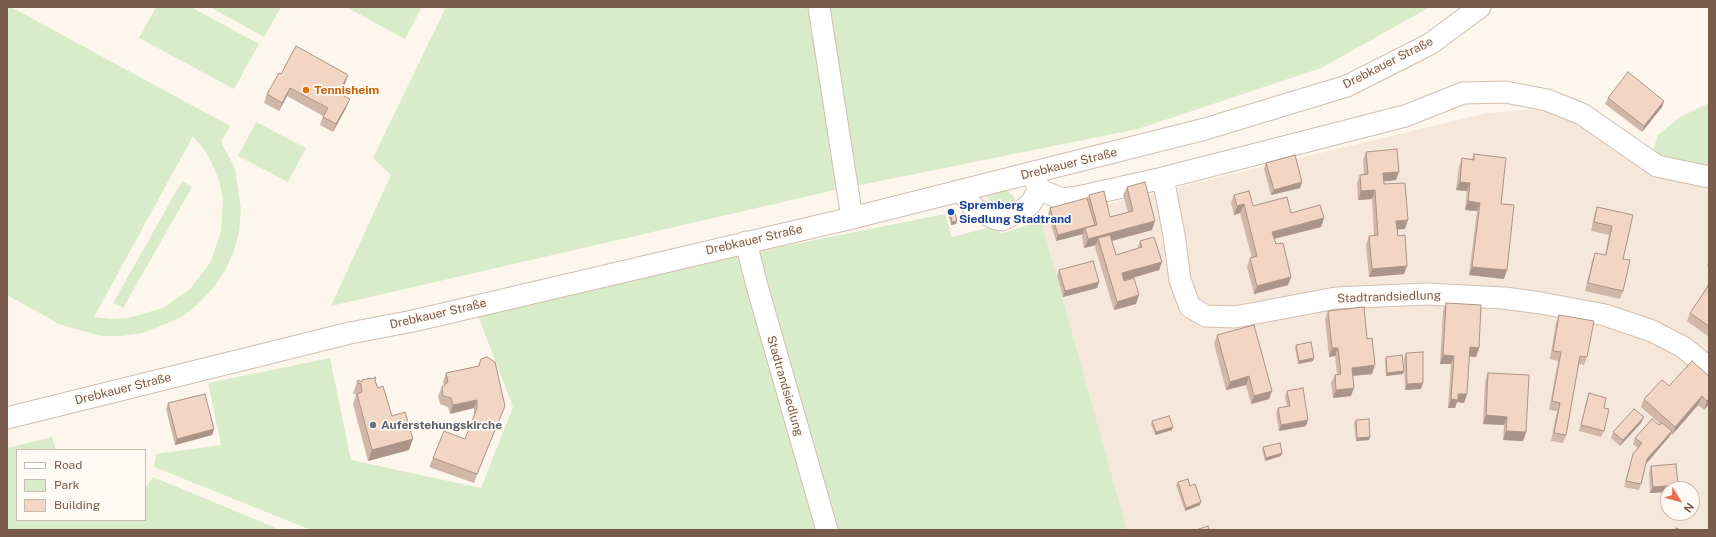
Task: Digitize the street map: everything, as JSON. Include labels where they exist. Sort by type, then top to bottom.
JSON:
[{"type":"street","points":[[819,7],[852,218]]},
{"type":"street","name":"Drebkauer Straße","points":[[7,418],[350,333],[413,321],[965,190],[1036,180],[1347,86],[1430,44],[1480,7]]},
{"type":"street","points":[[1036,180],[1051,196],[1062,199],[1163,178],[1404,116],[1464,94],[1505,92],[1547,100],[1582,114],[1657,166],[1709,177]]},
{"type":"street","name":"Stadtrandsiedlung","points":[[1163,178],[1174,235],[1180,280],[1190,307],[1206,316],[1235,317],[1336,298],[1426,294],[1504,298],[1541,303],[1605,315],[1652,331],[1683,347],[1709,368]]},
{"type":"street","points":[[965,190],[967,199],[975,209],[996,219],[1002,220],[1015,215],[1031,203],[1036,180]]},
{"type":"street","name":"Stadtrandsiedlung","points":[[746,242],[757,286],[827,530]]},
{"type":"shaded area","points":[[1550,108],[1709,184],[1709,530],[1127,530],[1041,220],[1487,113]]},
{"type":"green space","points":[[7,7],[11,7],[230,126],[221,142],[235,168],[241,210],[239,231],[234,251],[225,271],[213,288],[199,303],[182,317],[143,333],[122,336],[101,336],[61,325],[7,295]],"holes":[[[193,136],[206,152],[220,183],[223,200],[221,232],[210,263],[190,289],[163,308],[128,318],[113,319],[94,317]]]},
{"type":"green space","points":[[156,7],[191,7],[259,44],[234,89],[139,38]]},
{"type":"green space","points":[[210,7],[281,7],[264,37]]},
{"type":"green space","points":[[346,7],[422,7],[405,39]]},
{"type":"green space","points":[[446,7],[1430,7],[1321,68],[1138,129],[835,190],[331,306],[391,175],[373,158]]},
{"type":"green space","points":[[1709,103],[1709,167],[1652,153],[1658,135],[1680,117]]},
{"type":"green space","points":[[256,122],[306,148],[288,182],[238,156]]},
{"type":"green space","points":[[182,181],[192,187],[123,308],[113,303]]},
{"type":"green space","points":[[1006,189],[1014,197],[1015,202],[1003,209],[998,207],[983,194]]},
{"type":"green space","points":[[945,214],[952,237],[998,225],[1001,234],[1041,220],[1127,530],[311,530],[154,467],[156,454],[221,445],[208,383],[330,358],[351,460],[481,488],[513,407],[475,308]]},
{"type":"green space","points":[[52,437],[56,449],[16,449],[16,521],[146,521],[146,487],[153,477],[281,530],[7,530],[7,448]]},
{"type":"building","name":"Tennisheim","points":[[296,46],[348,75],[338,93],[350,99],[336,124],[323,117],[328,108],[290,88],[282,103],[267,94],[279,73],[281,74]]},
{"type":"building","points":[[1628,72],[1664,101],[1644,126],[1608,98]]},
{"type":"building","points":[[1397,149],[1399,172],[1383,173],[1384,184],[1405,183],[1408,220],[1396,221],[1398,236],[1405,235],[1407,266],[1372,269],[1369,236],[1378,235],[1375,190],[1361,191],[1360,175],[1368,174],[1366,152]]},
{"type":"building","points":[[1474,154],[1506,158],[1501,204],[1514,205],[1507,270],[1472,267],[1480,203],[1468,201],[1470,183],[1460,182],[1462,158],[1474,160]]},
{"type":"building","points":[[1295,155],[1302,182],[1274,190],[1266,163]]},
{"type":"building","points":[[1145,182],[1155,221],[1088,239],[1085,228],[1097,225],[1089,195],[1104,191],[1110,217],[1133,211],[1127,187]]},
{"type":"building","points":[[1249,191],[1253,206],[1287,197],[1291,213],[1320,205],[1324,218],[1272,232],[1276,244],[1283,243],[1291,277],[1257,286],[1250,258],[1257,256],[1244,204],[1237,206],[1234,195]]},
{"type":"building","points":[[1087,198],[1095,225],[1058,235],[1050,208]]},
{"type":"building","points":[[1597,207],[1633,215],[1623,259],[1630,260],[1623,291],[1588,283],[1595,253],[1606,255],[1612,226],[1594,222]]},
{"type":"building","points":[[954,210],[957,221],[952,222],[950,211]]},
{"type":"building","points":[[1110,235],[1116,255],[1142,247],[1140,241],[1154,237],[1162,262],[1122,273],[1124,281],[1134,278],[1139,295],[1117,302],[1098,238]]},
{"type":"building","points":[[1093,261],[1099,282],[1065,291],[1059,270]]},
{"type":"building","points":[[1709,285],[1709,326],[1690,313]]},
{"type":"building","points":[[1446,303],[1481,305],[1479,348],[1470,347],[1467,394],[1458,394],[1458,400],[1451,399],[1454,356],[1443,355]]},
{"type":"building","points":[[1364,307],[1367,339],[1372,338],[1375,365],[1352,368],[1354,388],[1336,390],[1335,375],[1341,374],[1338,348],[1332,348],[1328,311]]},
{"type":"building","points":[[1559,315],[1594,321],[1587,357],[1580,356],[1566,435],[1554,433],[1560,403],[1552,401],[1561,352],[1553,351]]},
{"type":"building","points":[[1254,325],[1272,391],[1254,396],[1249,376],[1230,382],[1217,335]]},
{"type":"building","points":[[1311,342],[1314,358],[1299,361],[1296,345]]},
{"type":"building","points":[[1423,352],[1423,383],[1407,384],[1406,353]]},
{"type":"building","points":[[1402,355],[1404,371],[1387,373],[1386,357]]},
{"type":"building","points":[[487,357],[495,362],[505,406],[477,474],[433,458],[444,431],[465,439],[477,408],[477,400],[453,405],[451,398],[443,396],[442,387],[448,382],[446,373],[479,366],[481,359]]},
{"type":"building","points":[[1692,361],[1709,376],[1709,399],[1707,401],[1702,396],[1675,427],[1644,399],[1662,380],[1669,386]]},
{"type":"building","points":[[1488,373],[1529,375],[1526,432],[1506,431],[1507,417],[1486,415]]},
{"type":"building","name":"Auferstehungskirche","points":[[375,377],[378,388],[383,386],[392,416],[405,412],[413,439],[372,450],[357,394],[362,392],[361,384],[357,382],[358,380],[362,382],[362,380],[373,379]]},
{"type":"building","points":[[1303,388],[1308,420],[1281,425],[1278,408],[1290,406],[1287,391]]},
{"type":"building","points":[[1589,393],[1606,398],[1604,408],[1609,409],[1604,431],[1581,425]]},
{"type":"building","points":[[205,394],[214,429],[177,439],[168,403]]},
{"type":"building","points":[[1634,409],[1644,417],[1623,440],[1613,432]]},
{"type":"building","points":[[1169,416],[1173,427],[1156,432],[1152,421]]},
{"type":"building","points":[[1369,419],[1370,437],[1357,438],[1356,420]]},
{"type":"building","points":[[1652,419],[1659,425],[1662,423],[1672,431],[1647,459],[1641,484],[1626,481],[1633,454],[1642,443],[1635,438]]},
{"type":"building","points":[[1280,443],[1282,453],[1266,458],[1263,447]]},
{"type":"building","points":[[1676,464],[1678,481],[1660,481],[1660,486],[1653,487],[1651,466]]},
{"type":"building","points":[[1188,479],[1190,486],[1195,484],[1201,502],[1186,508],[1178,482]]},
{"type":"building","points":[[1208,526],[1209,530],[1196,530]]},
{"type":"place","name":"Tennisheim","points":[[306,90]]},
{"type":"place","name":"Spremberg Siedlung Stadtrand","points":[[951,212]]},
{"type":"place","name":"Auferstehungskirche","points":[[373,425]]}]
